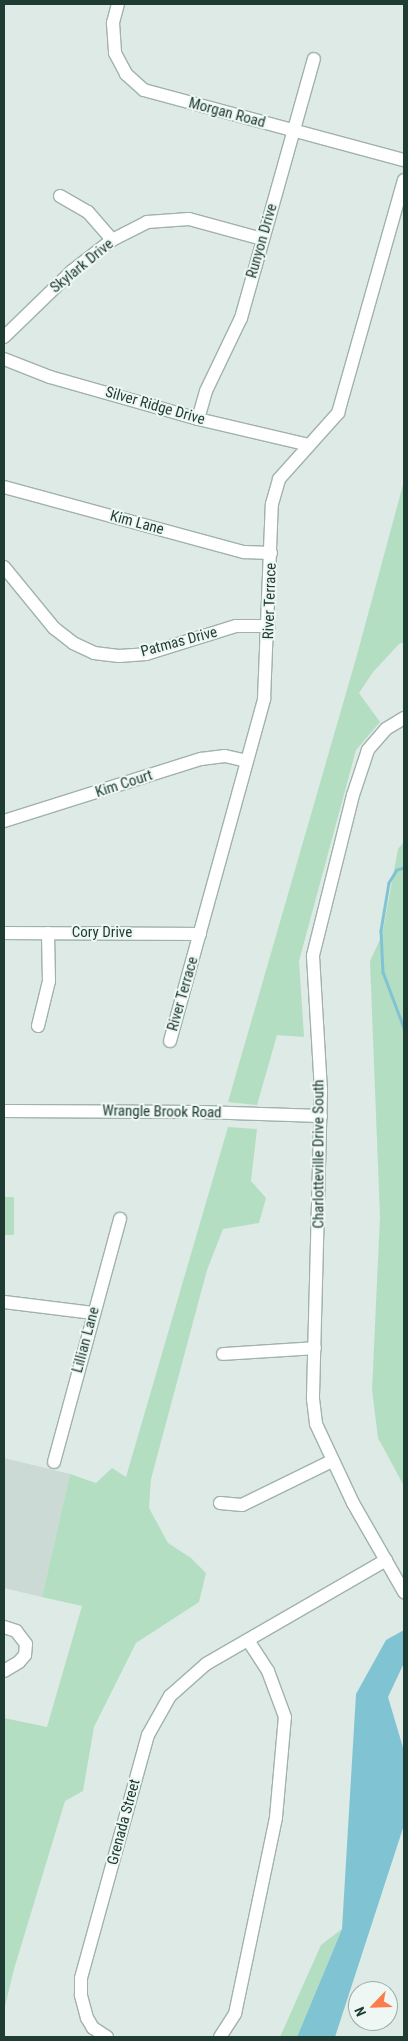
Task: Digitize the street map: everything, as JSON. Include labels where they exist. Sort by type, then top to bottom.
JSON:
[{"type":"street","name":"Morgan Road","points":[[118,4],[113,22],[115,53],[126,74],[144,90],[404,160]]},
{"type":"street","name":"Runyon Drive","points":[[198,419],[206,391],[241,318],[314,59]]},
{"type":"street","name":"River Terrace","points":[[170,1041],[264,699],[269,626],[272,504],[279,479],[309,445],[340,405],[400,211],[404,180]]},
{"type":"street","points":[[60,196],[88,212],[112,240]]},
{"type":"street","name":"Skylark Drive","points":[[4,337],[54,287],[112,240],[147,222],[189,219],[262,239]]},
{"type":"street","name":"Silver Ridge Drive","points":[[4,359],[42,374],[198,419],[309,445]]},
{"type":"street","name":"Kim Lane","points":[[4,487],[244,552],[271,553]]},
{"type":"street","name":"Patmas Drive","points":[[4,567],[54,628],[73,643],[94,653],[119,656],[146,654],[236,626],[269,626]]},
{"type":"street","name":"Charlotteville Drive South","points":[[404,718],[386,729],[368,750],[318,928],[313,956],[321,1116],[315,1348],[316,1424],[332,1461],[404,1592]]},
{"type":"street","name":"Kim Court","points":[[4,821],[202,759],[225,756],[246,761]]},
{"type":"street","name":"Cory Drive","points":[[4,933],[200,934]]},
{"type":"street","points":[[38,1026],[49,981],[48,933]]},
{"type":"street","name":"Wrangle Brook Road","points":[[4,1111],[202,1112],[321,1116]]},
{"type":"street","name":"Lillian Lane","points":[[54,1462],[120,1219]]},
{"type":"street","points":[[4,1302],[93,1313]]},
{"type":"street","points":[[223,1354],[315,1348]]},
{"type":"street","points":[[220,1504],[242,1505],[332,1461]]},
{"type":"street","name":"Grenada Street","points":[[107,2037],[94,2028],[87,2018],[81,1995],[81,1978],[148,1735],[170,1696],[186,1679],[248,1640],[386,1560]]},
{"type":"street","points":[[4,1627],[16,1631],[26,1644],[24,1655],[19,1662],[4,1671]]},
{"type":"street","points":[[220,2037],[235,2014],[276,1817],[284,1717],[268,1671],[248,1640]]},
{"type":"shaded area","points":[[4,1458],[70,1474],[42,1597],[4,1588]]},
{"type":"green space","points":[[404,481],[404,642],[399,644],[373,672],[359,693],[380,722],[356,750],[299,961],[304,1037],[277,1035],[257,1105],[228,1102],[357,655]]},
{"type":"green space","points":[[404,842],[404,1486],[378,1438],[372,1390],[380,1217],[370,961],[382,935],[398,849]]},
{"type":"green space","points":[[228,1127],[257,1129],[251,1181],[266,1198],[259,1223],[223,1229],[207,1270],[151,1479],[149,1508],[168,1543],[191,1558],[206,1573],[199,1602],[136,1643],[94,1727],[83,1791],[65,1801],[14,1969],[5,2006],[4,2037],[4,1718],[47,1727],[82,1606],[42,1597],[70,1474],[96,1483],[112,1468],[126,1477]]},
{"type":"green space","points":[[4,1197],[14,1197],[14,1235],[4,1235]]},
{"type":"green space","points":[[342,1929],[297,2037],[280,2037],[321,1945]]},
{"type":"water","points":[[404,1630],[404,1663],[388,1697],[404,1751],[404,1825],[353,1981],[348,1981],[348,1997],[335,2037],[297,2037],[342,1929],[356,1694],[386,1640]]},
{"type":"waterway","points":[[404,868],[397,870],[389,883],[381,931],[383,972],[404,1028]]}]
